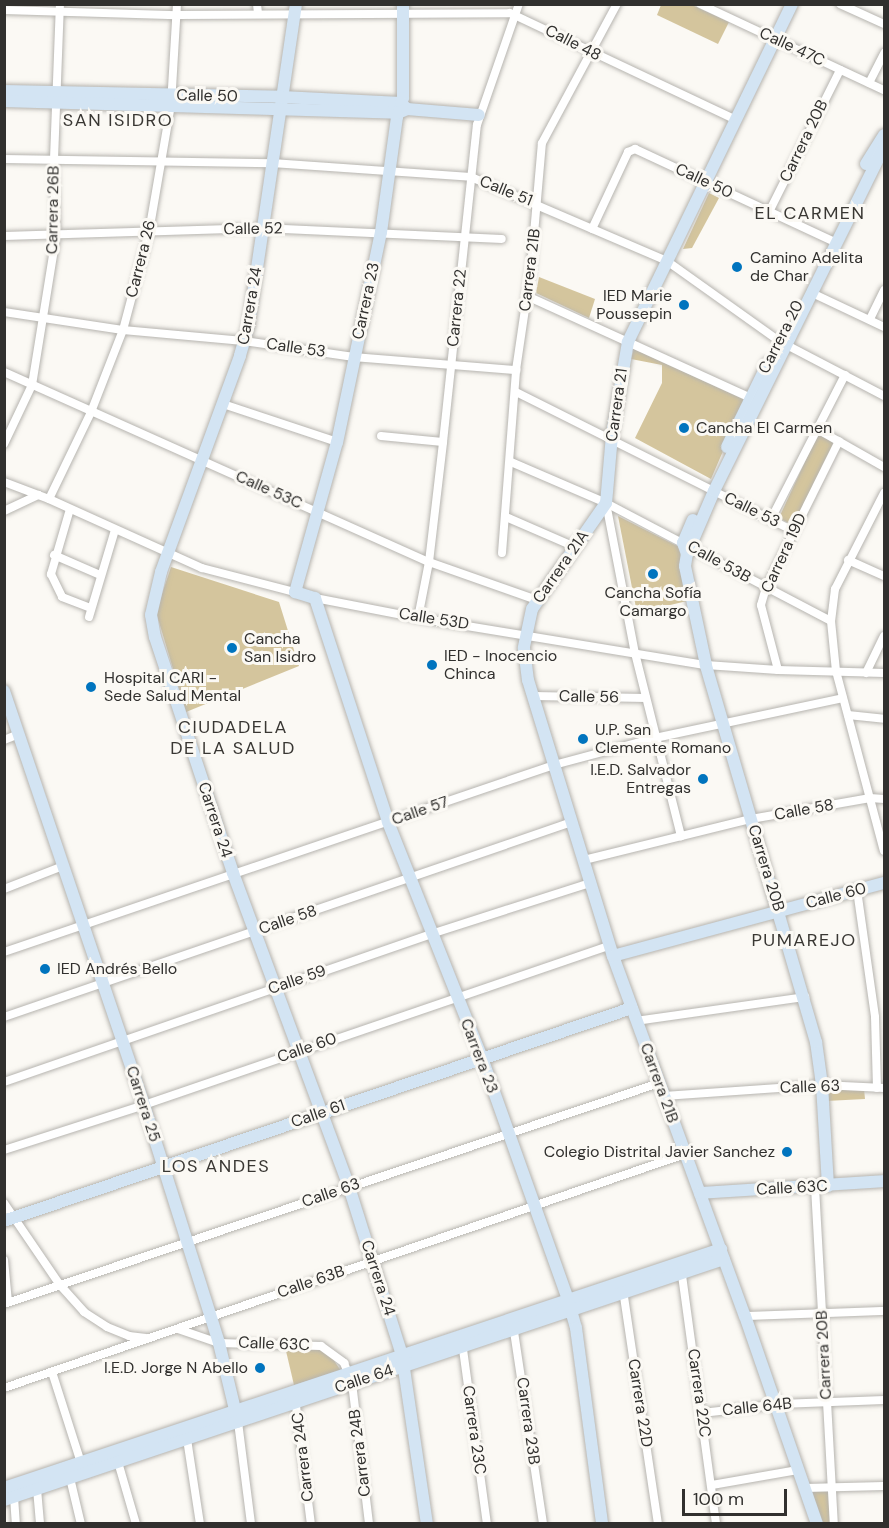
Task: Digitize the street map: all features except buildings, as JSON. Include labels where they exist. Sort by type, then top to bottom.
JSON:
[{"type":"street","name":"Carrera 26","points":[[49,499],[91,412],[123,330],[149,232],[163,160],[171,100],[177,4]]},
{"type":"street","name":"Carrera 22","points":[[418,618],[429,562],[479,115],[518,14],[519,4]]},
{"type":"street","name":"Carrera 21B","points":[[502,553],[511,462],[516,370],[538,203],[542,143],[618,4]]},
{"type":"street","name":"Calle 47C","points":[[700,4],[885,90]]},
{"type":"street","name":"Carrera 21","points":[[681,836],[635,653],[606,503],[611,440],[628,342],[792,4]]},
{"type":"street","points":[[840,4],[857,8],[885,24]]},
{"type":"street","name":"Calle 48","points":[[4,10],[60,8],[177,15],[257,9],[404,8],[518,14],[590,53],[736,120]]},
{"type":"street","name":"Carrera 26B","points":[[4,444],[32,385],[45,319],[56,236],[54,159],[60,8]]},
{"type":"street","name":"Carrera 23","points":[[295,592],[337,442],[381,232],[402,108],[404,8]]},
{"type":"street","name":"Carrera 24","points":[[296,10],[244,341],[223,404],[200,460],[153,600],[151,615],[155,637],[233,873],[349,1187],[404,1361],[427,1524]]},
{"type":"street","points":[[869,83],[885,53]]},
{"type":"street","name":"Carrera 20B","points":[[769,212],[840,69]]},
{"type":"street","name":"Calle 50","points":[[4,92],[56,97],[281,102],[402,108],[479,115]]},
{"type":"street","name":"Calle 50","points":[[4,101],[56,97]]},
{"type":"street","name":"Carrera 20","points":[[710,489],[881,150],[885,135]]},
{"type":"street","name":"Calle 50","points":[[592,229],[628,152],[635,149],[834,241]]},
{"type":"street","name":"Calle 51","points":[[4,159],[272,163],[471,177],[538,203],[667,261],[782,343],[883,392]]},
{"type":"street","name":"Calle 52","points":[[4,236],[262,228],[502,239]]},
{"type":"street","name":"Carrera 20","points":[[687,548],[710,489],[751,398],[812,293],[834,241]]},
{"type":"street","points":[[870,320],[885,290]]},
{"type":"street","points":[[812,293],[885,327]]},
{"type":"street","points":[[527,296],[751,398]]},
{"type":"street","name":"Calle 53","points":[[4,312],[123,330],[244,341],[354,357],[516,370]]},
{"type":"street","name":"Calle 53C","points":[[4,372],[429,562],[537,600]]},
{"type":"street","points":[[771,519],[845,375]]},
{"type":"street","name":"Calle 53","points":[[516,392],[794,531]]},
{"type":"street","points":[[223,404],[337,442]]},
{"type":"street","points":[[817,429],[885,467]]},
{"type":"street","points":[[381,436],[443,442]]},
{"type":"street","name":"Carrera 19D","points":[[778,670],[763,620],[761,605],[766,588],[839,441]]},
{"type":"street","name":"Calle 53B","points":[[511,462],[606,503],[687,548],[831,621]]},
{"type":"street","name":"Calle 53D","points":[[4,482],[49,499],[168,555],[201,568],[315,598],[418,618],[706,664],[778,670],[885,673]]},
{"type":"street","points":[[885,493],[848,560],[835,589],[831,621],[836,671],[885,851]]},
{"type":"street","points":[[4,511],[38,495]]},
{"type":"street","name":"Carrera 21A","points":[[525,635],[537,600],[606,503]]},
{"type":"street","points":[[70,509],[54,555],[51,574],[64,598],[90,613],[115,530]]},
{"type":"street","points":[[506,516],[575,548]]},
{"type":"street","name":"Carrera 20B","points":[[687,548],[686,575],[706,664],[805,997],[816,1042],[822,1085],[822,1313],[834,1524]]},
{"type":"street","points":[[54,555],[100,575]]},
{"type":"street","points":[[848,560],[885,576]]},
{"type":"street","name":"Carrera 23","points":[[315,598],[388,822],[482,1058],[569,1305],[576,1328],[602,1524]]},
{"type":"street","name":"Carrera 21B","points":[[525,635],[526,664],[533,696],[611,950],[745,1316],[817,1524]]},
{"type":"street","points":[[866,672],[885,636]]},
{"type":"street","name":"Carrera 25","points":[[4,691],[144,1105],[219,1342],[237,1416],[251,1524]]},
{"type":"street","name":"Calle 56","points":[[533,696],[646,698]]},
{"type":"street","name":"Calle 57","points":[[4,952],[554,765],[655,738],[843,698]]},
{"type":"street","points":[[848,714],[885,718]]},
{"type":"street","points":[[4,740],[19,734]]},
{"type":"street","name":"Calle 58","points":[[584,860],[751,819],[870,798],[885,799]]},
{"type":"street","name":"Calle 58","points":[[4,1017],[572,822]]},
{"type":"street","points":[[4,889],[63,867]]},
{"type":"street","name":"Calle 59","points":[[4,1082],[431,934],[590,883]]},
{"type":"street","name":"Calle 60","points":[[4,1150],[144,1105],[456,997],[611,950],[780,912],[885,884]]},
{"type":"street","points":[[857,890],[875,1017],[881,1088]]},
{"type":"street","points":[[636,1021],[805,997]]},
{"type":"street","name":"Calle 61","points":[[14,1221],[162,1167],[632,1008]]},
{"type":"street","name":"Calle 63","points":[[6,1303],[659,1083]]},
{"type":"street","name":"Calle 63","points":[[664,1096],[822,1085],[881,1088]]},
{"type":"street","name":"Calle 63B","points":[[4,1388],[685,1154]]},
{"type":"street","name":"Calle 63C","points":[[700,1193],[885,1181]]},
{"type":"street","points":[[4,1203],[14,1221],[60,1285],[84,1312],[106,1327],[129,1336],[151,1338]]},
{"type":"street","name":"Calle 64","points":[[9,1499],[70,1478],[83,1468],[722,1254]]},
{"type":"street","points":[[4,1260],[6,1303]]},
{"type":"street","name":"Carrera 22C","points":[[681,1268],[716,1524]]},
{"type":"street","name":"Carrera 22D","points":[[622,1288],[658,1524]]},
{"type":"street","points":[[745,1316],[885,1311]]},
{"type":"street","name":"Carrera 23B","points":[[513,1324],[543,1524]]},
{"type":"street","name":"Calle 63C","points":[[178,1328],[219,1342],[321,1346],[345,1363],[350,1378]]},
{"type":"street","name":"Carrera 23C","points":[[462,1341],[487,1524]]},
{"type":"street","points":[[52,1372],[83,1468]]},
{"type":"street","name":"Carrera 24B","points":[[350,1378],[369,1524]]},
{"type":"street","name":"Carrera 24C","points":[[295,1397],[311,1524]]},
{"type":"street","name":"Calle 64B","points":[[702,1413],[775,1404],[885,1400]]},
{"type":"street","name":"Calle 64","points":[[4,1488],[83,1468],[118,1462],[168,1439],[187,1439],[237,1416]]},
{"type":"street","points":[[187,1439],[200,1524]]},
{"type":"street","points":[[118,1462],[136,1524]]},
{"type":"street","points":[[712,1485],[798,1470]]},
{"type":"street","points":[[70,1478],[81,1524]]},
{"type":"street","points":[[805,1488],[885,1486]]},
{"type":"street","points":[[38,1489],[40,1524]]},
{"type":"street","points":[[9,1499],[16,1524]]},
{"type":"shaded area","points":[[661,5],[692,5],[729,22],[718,44],[657,15]]},
{"type":"shaded area","points":[[709,193],[719,198],[692,248],[683,249]]},
{"type":"shaded area","points":[[539,277],[595,299],[589,318],[536,293]]},
{"type":"shaded area","name":"Cancha El Carmen","points":[[634,349],[745,400],[711,479],[635,438],[662,383],[662,365],[631,359]]},
{"type":"shaded area","points":[[818,434],[835,442],[796,526],[779,518]]},
{"type":"shaded area","points":[[618,516],[685,550],[687,601],[637,613]]},
{"type":"shaded area","points":[[171,567],[279,602],[299,666],[186,712],[156,612]]},
{"type":"shaded area","points":[[826,1087],[864,1089],[865,1099],[826,1101]]},
{"type":"shaded area","points":[[319,1349],[331,1356],[341,1371],[294,1385],[286,1351]]},
{"type":"shaded area","points":[[829,1489],[832,1523],[822,1523],[809,1490]]},
{"type":"place","name":"Camino Adelita de Char","points":[[737,267]]},
{"type":"place","name":"IED Marie Poussepin","points":[[684,305]]},
{"type":"place","name":"Cancha El Carmen","points":[[684,428]]},
{"type":"place","name":"Cancha Sofía Camargo","points":[[653,574]]},
{"type":"place","name":"Cancha San Isidro","points":[[232,648]]},
{"type":"place","name":"IED - Inocencio Chinca","points":[[432,665]]},
{"type":"place","name":"Hospital CARI - Sede Salud Mental","points":[[91,687]]},
{"type":"place","name":"U.P. San Clemente Romano","points":[[583,739]]},
{"type":"place","name":"I.E.D. Salvador Entregas","points":[[703,779]]},
{"type":"place","name":"IED Andrés Bello","points":[[45,969]]},
{"type":"place","name":"Colegio Distrital Javier Sanchez","points":[[787,1152]]},
{"type":"place","name":"I.E.D. Jorge N Abello","points":[[260,1368]]},
{"type":"district","name":"SAN ISIDRO","points":[[118,120]]},
{"type":"district","name":"EL CARMEN","points":[[810,213]]},
{"type":"district","name":"CIUDADELA DE LA SALUD","points":[[233,738]]},
{"type":"district","name":"PUMAREJO","points":[[804,940]]},
{"type":"district","name":"LOS ANDES","points":[[216,1166]]}]
